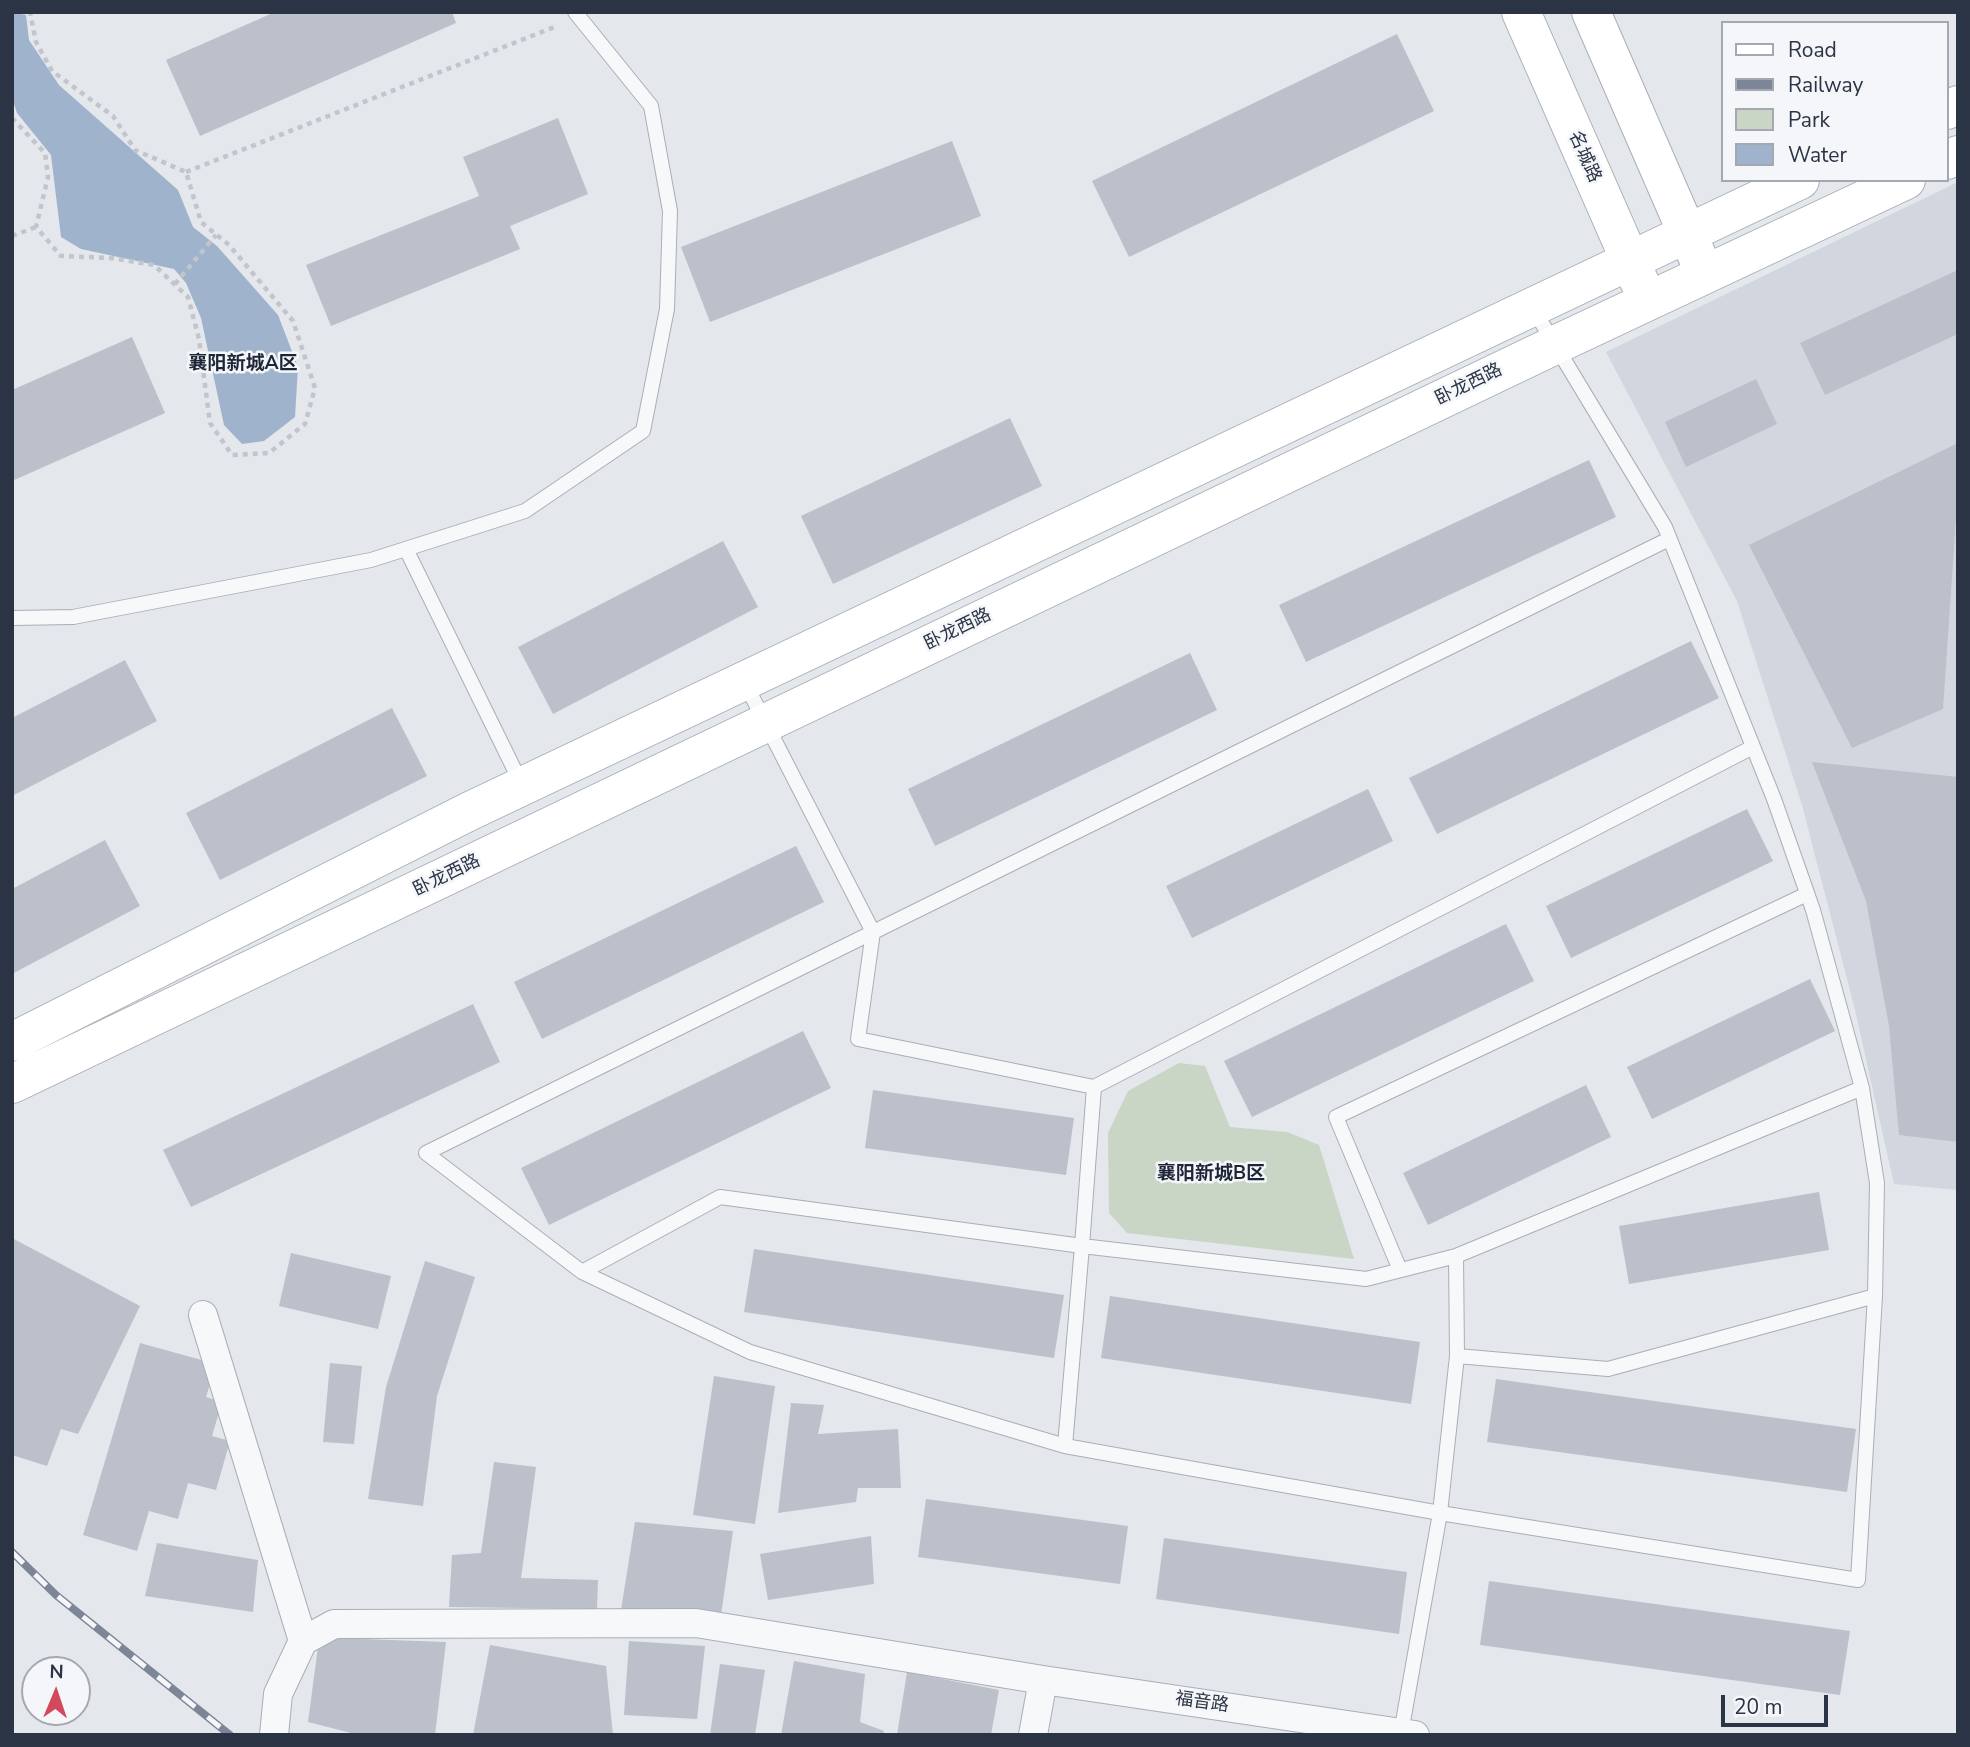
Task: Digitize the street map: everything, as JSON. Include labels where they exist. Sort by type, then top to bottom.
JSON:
[{"type":"main road","name":"名城路","points":[[1521,12],[1648,301]]},
{"type":"main road","points":[[1591,12],[1705,276]]},
{"type":"main road","points":[[12,1042],[523,786],[1796,182]]},
{"type":"main road","name":"卧龙西路","points":[[12,1084],[765,722],[1902,182]]},
{"type":"street","points":[[203,1315],[303,1641],[278,1694],[274,1735]]},
{"type":"street","name":"福音路","points":[[303,1641],[334,1624],[696,1623],[1408,1734]]},
{"type":"street","points":[[1033,1735],[1043,1679]]},
{"type":"lane","points":[[12,618],[73,617],[371,560],[405,550],[525,511],[643,431],[667,309],[670,211],[652,106],[577,15]]},
{"type":"lane","points":[[1531,306],[1669,539],[1753,747],[1807,894],[1862,1088],[1877,1183],[1875,1296],[1858,1580],[1440,1513],[1065,1446],[750,1352],[582,1272],[426,1153],[1669,539]]},
{"type":"lane","points":[[405,550],[523,786]]},
{"type":"lane","points":[[744,681],[873,932],[858,1039],[1094,1087],[1753,747]]},
{"type":"lane","points":[[1399,1270],[1336,1117],[1807,894]]},
{"type":"lane","points":[[1065,1446],[1094,1087]]},
{"type":"lane","points":[[582,1272],[720,1197],[1082,1246],[1366,1279],[1456,1256],[1862,1088]]},
{"type":"lane","points":[[1408,1734],[1440,1513],[1457,1356],[1456,1256]]},
{"type":"lane","points":[[1457,1356],[1608,1369],[1875,1296]]},
{"type":"path","points":[[30,12],[36,42],[52,71],[113,116],[135,149],[186,172],[577,15]]},
{"type":"path","points":[[12,118],[45,153],[48,177],[36,226]]},
{"type":"path","points":[[36,226],[61,256],[111,258],[154,265],[175,284],[188,298],[199,339],[211,424],[232,455],[269,453],[305,424],[315,388],[293,321],[229,245],[201,222],[186,172]]},
{"type":"path","points":[[12,236],[36,226]]},
{"type":"path","points":[[175,284],[216,235]]},
{"type":"shaded area","points":[[1958,182],[1958,1190],[1894,1184],[1855,1010],[1802,805],[1737,601],[1606,352]]},
{"type":"green space","points":[[1179,1063],[1205,1066],[1230,1127],[1287,1132],[1319,1145],[1354,1259],[1127,1233],[1109,1213],[1108,1133],[1128,1091]]},
{"type":"water","points":[[12,12],[26,15],[29,40],[59,85],[178,190],[193,227],[217,246],[278,315],[298,367],[295,417],[264,441],[242,444],[224,425],[201,318],[186,283],[174,269],[81,249],[61,237],[51,155],[17,113],[12,98]]},
{"type":"building","points":[[275,12],[452,12],[456,23],[200,136],[166,60]]},
{"type":"building","points":[[1397,34],[1434,111],[1129,257],[1092,181]]},
{"type":"building","points":[[558,118],[588,194],[510,226],[520,249],[331,326],[306,265],[479,196],[463,157]]},
{"type":"building","points":[[952,141],[981,216],[710,322],[681,247]]},
{"type":"building","points":[[1958,270],[1958,334],[1825,395],[1800,343]]},
{"type":"building","points":[[132,337],[165,413],[12,481],[12,390]]},
{"type":"building","points":[[1756,379],[1777,424],[1686,467],[1665,422]]},
{"type":"building","points":[[1010,418],[1042,486],[833,584],[801,516]]},
{"type":"building","points":[[1958,443],[1958,489],[1943,709],[1852,748],[1749,545]]},
{"type":"building","points":[[1589,460],[1616,517],[1306,662],[1279,605]]},
{"type":"building","points":[[723,541],[758,607],[553,714],[518,647]]},
{"type":"building","points":[[1691,641],[1719,698],[1437,834],[1409,778]]},
{"type":"building","points":[[1190,653],[1217,710],[935,846],[908,789]]},
{"type":"building","points":[[125,660],[157,721],[12,796],[12,718]]},
{"type":"building","points":[[392,708],[427,776],[220,880],[186,813]]},
{"type":"building","points":[[1812,762],[1958,777],[1958,1142],[1899,1135],[1889,1026],[1866,901]]},
{"type":"building","points":[[1368,789],[1393,841],[1192,938],[1166,886]]},
{"type":"building","points":[[1747,809],[1773,861],[1571,958],[1546,906]]},
{"type":"building","points":[[105,840],[140,906],[12,974],[12,889]]},
{"type":"building","points":[[796,846],[824,902],[542,1039],[514,982]]},
{"type":"building","points":[[1506,924],[1534,981],[1252,1117],[1224,1061]]},
{"type":"building","points":[[1810,979],[1835,1031],[1652,1119],[1627,1067]]},
{"type":"building","points":[[473,1004],[500,1062],[191,1207],[163,1150]]},
{"type":"building","points":[[803,1031],[831,1088],[549,1225],[521,1168]]},
{"type":"building","points":[[1586,1085],[1611,1137],[1428,1225],[1403,1173]]},
{"type":"building","points":[[873,1090],[1074,1118],[1066,1175],[865,1148]]},
{"type":"building","points":[[1819,1192],[1829,1250],[1629,1284],[1619,1226]]},
{"type":"building","points":[[12,1238],[140,1306],[78,1434],[61,1429],[47,1466],[12,1455]]},
{"type":"building","points":[[754,1249],[1064,1295],[1054,1358],[744,1312]]},
{"type":"building","points":[[291,1253],[391,1276],[378,1329],[279,1306]]},
{"type":"building","points":[[425,1261],[475,1277],[437,1396],[423,1506],[368,1499],[386,1387]]},
{"type":"building","points":[[1110,1296],[1420,1342],[1411,1404],[1101,1358]]},
{"type":"building","points":[[140,1343],[216,1364],[206,1397],[222,1402],[212,1436],[230,1441],[216,1490],[188,1483],[178,1519],[149,1511],[137,1551],[83,1535]]},
{"type":"building","points":[[330,1363],[362,1366],[354,1444],[323,1442]]},
{"type":"building","points":[[714,1376],[775,1386],[755,1524],[693,1515]]},
{"type":"building","points":[[1496,1379],[1856,1429],[1847,1492],[1487,1442]]},
{"type":"building","points":[[791,1403],[824,1405],[818,1434],[898,1429],[901,1488],[858,1488],[856,1502],[778,1513]]},
{"type":"building","points":[[494,1462],[536,1467],[521,1578],[598,1580],[597,1609],[449,1607],[452,1555],[481,1553]]},
{"type":"building","points":[[926,1499],[1128,1526],[1120,1584],[918,1557]]},
{"type":"building","points":[[635,1522],[733,1531],[721,1615],[621,1610]]},
{"type":"building","points":[[871,1536],[874,1584],[768,1600],[760,1554]]},
{"type":"building","points":[[1164,1538],[1407,1572],[1399,1634],[1156,1599]]},
{"type":"building","points":[[157,1543],[258,1560],[253,1612],[145,1596]]},
{"type":"building","points":[[1489,1581],[1850,1631],[1840,1695],[1480,1645]]},
{"type":"building","points":[[335,1638],[446,1642],[435,1735],[359,1735],[308,1722],[318,1647]]},
{"type":"building","points":[[629,1641],[705,1646],[697,1719],[624,1715]]},
{"type":"building","points":[[490,1645],[606,1666],[613,1735],[473,1735]]},
{"type":"building","points":[[794,1661],[865,1674],[860,1722],[884,1731],[883,1735],[781,1735]]},
{"type":"building","points":[[720,1664],[765,1670],[755,1735],[710,1735]]},
{"type":"building","points":[[907,1672],[999,1690],[991,1735],[897,1735]]},
{"type":"railway","points":[[12,1552],[56,1595],[230,1735]]},
{"type":"district","name":"襄阳新城A区","points":[[243,364]]},
{"type":"district","name":"襄阳新城B区","points":[[1211,1174]]}]
